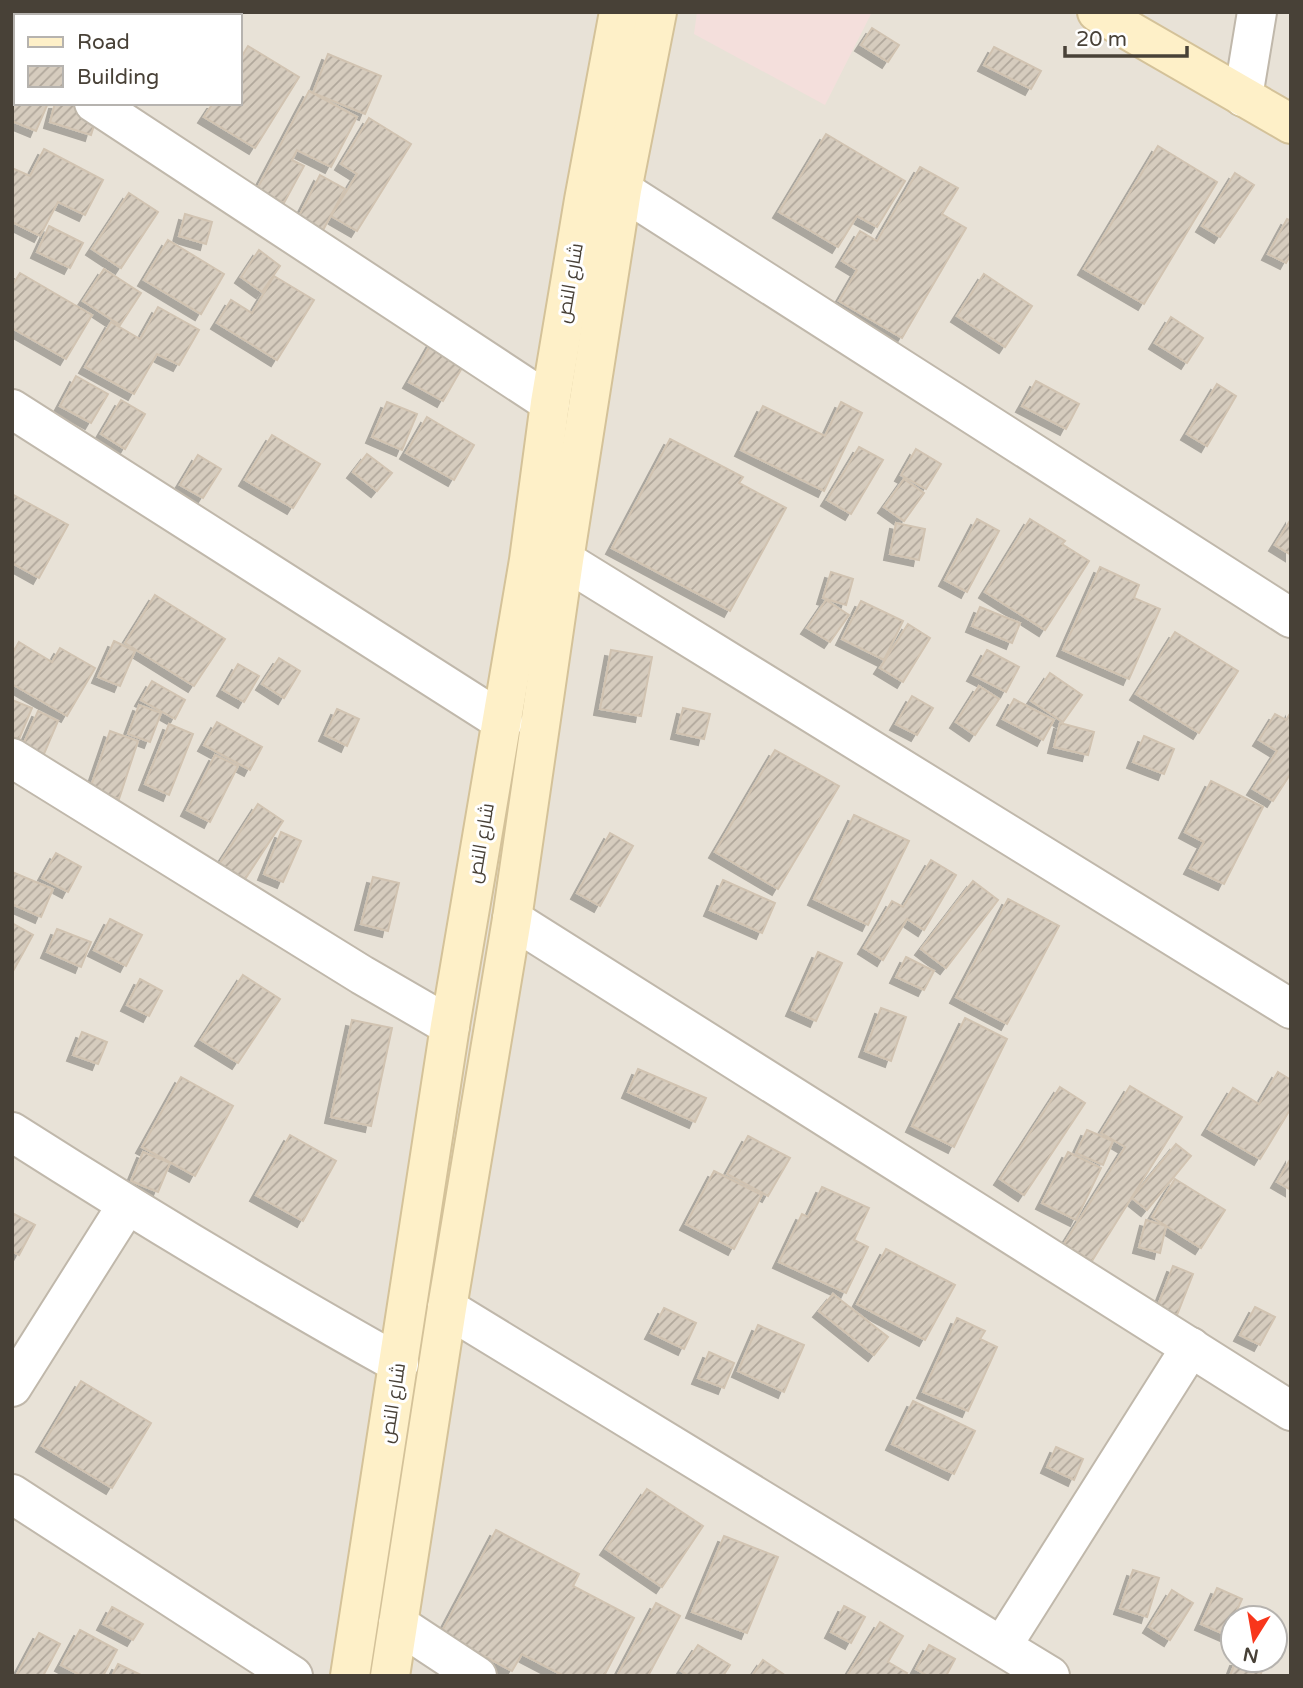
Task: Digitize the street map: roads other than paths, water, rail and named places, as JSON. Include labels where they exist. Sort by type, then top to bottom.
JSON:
[{"type":"main road","name":"شارع النص","points":[[350,1676],[450,1026],[529,560],[550,403],[619,12]]},
{"type":"main road","name":"شارع النص","points":[[390,1676],[447,1308],[512,919],[564,560],[622,190],[657,12]]},
{"type":"main road","points":[[1097,12],[1291,124]]},
{"type":"street","points":[[1243,97],[1257,12]]},
{"type":"street","points":[[97,105],[550,403]]},
{"type":"street","points":[[622,190],[1291,618]]},
{"type":"street","points":[[12,410],[503,722]]},
{"type":"street","points":[[564,560],[1291,1009]]},
{"type":"street","points":[[12,758],[362,975],[450,1026]]},
{"type":"street","points":[[512,919],[1291,1411]]},
{"type":"street","points":[[12,1132],[127,1205],[299,1308],[399,1364]]},
{"type":"street","points":[[12,1387],[127,1205]]},
{"type":"street","points":[[447,1308],[1050,1676]]},
{"type":"street","points":[[1002,1646],[1191,1347]]},
{"type":"street","points":[[12,1494],[293,1676]]},
{"type":"street","points":[[398,1624],[477,1676]]}]
